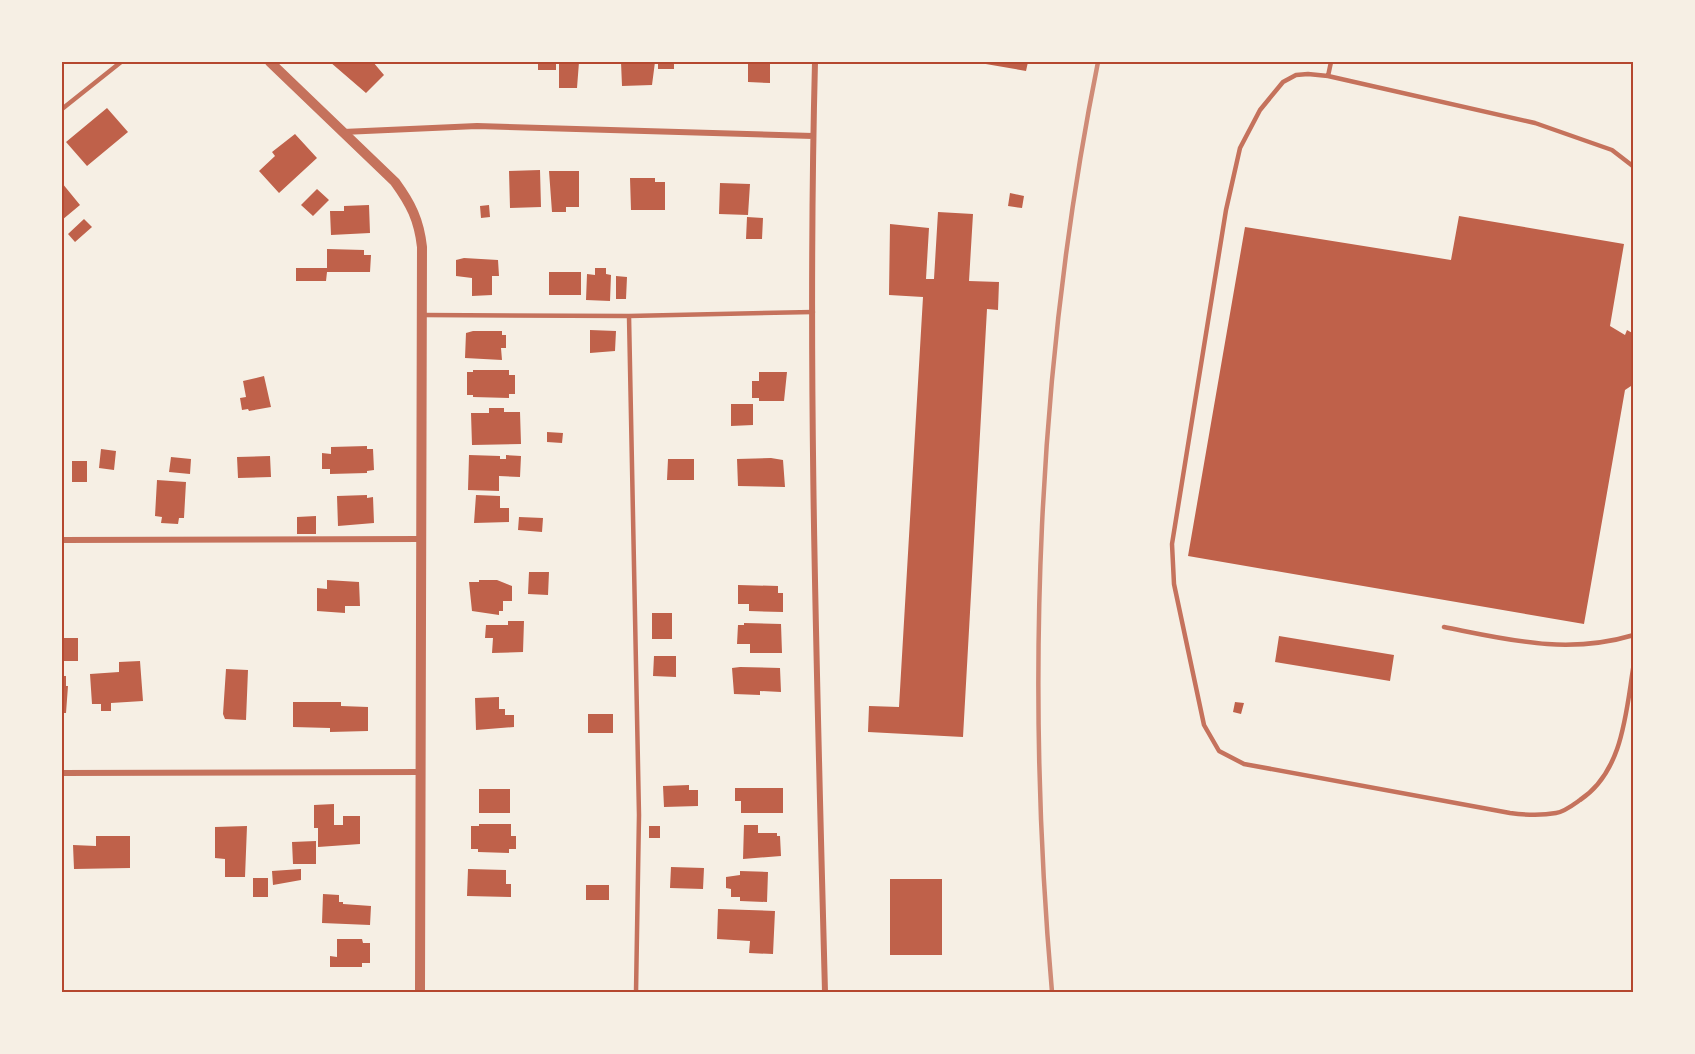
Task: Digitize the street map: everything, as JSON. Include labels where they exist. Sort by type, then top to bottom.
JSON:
[{"type":"street","points":[[270,62],[395,182],[410,202],[420,224],[420,993]]},
{"type":"street","points":[[815,62],[813,312],[825,993]]},
{"type":"street","points":[[343,132],[488,126],[813,136]]},
{"type":"street","points":[[62,540],[420,539]]},
{"type":"street","points":[[62,773],[420,772]]},
{"type":"lane","points":[[62,109],[121,62]]},
{"type":"lane","points":[[1328,76],[1331,62]]},
{"type":"lane","points":[[1634,167],[1612,150],[1535,123],[1328,76],[1296,75],[1283,82],[1266,101],[1240,148],[1226,210],[1172,544],[1179,612],[1204,725],[1211,740],[1228,758],[1244,764],[1509,813],[1534,815],[1557,813],[1587,796],[1600,783],[1610,767],[1620,742],[1634,663]]},
{"type":"lane","points":[[421,315],[629,316],[813,312]]},
{"type":"lane","points":[[629,316],[639,803],[636,993]]},
{"type":"lane","points":[[1444,627],[1535,644],[1566,647],[1595,644],[1634,635]]},
{"type":"building","points":[[330,62],[373,62],[384,75],[366,93]]},
{"type":"building","points":[[538,62],[556,62],[556,70],[538,70]]},
{"type":"building","points":[[559,62],[579,62],[577,88],[559,88]]},
{"type":"building","points":[[621,62],[655,62],[652,85],[622,86]]},
{"type":"building","points":[[658,62],[674,62],[674,69],[658,69]]},
{"type":"building","points":[[748,62],[770,62],[770,83],[748,82]]},
{"type":"building","points":[[974,62],[1028,62],[1026,71]]},
{"type":"building","points":[[107,108],[128,132],[87,166],[66,142]]},
{"type":"building","points":[[295,134],[317,158],[279,193],[259,171],[275,156],[272,152]]},
{"type":"building","points":[[540,170],[541,207],[510,208],[509,171]]},
{"type":"building","points":[[549,171],[579,171],[579,207],[566,207],[566,212],[552,212]]},
{"type":"building","points":[[630,178],[655,178],[655,182],[665,182],[665,210],[631,210]]},
{"type":"building","points":[[62,183],[80,205],[62,220]]},
{"type":"building","points":[[720,183],[750,184],[748,215],[719,214]]},
{"type":"building","points":[[317,189],[329,200],[313,216],[301,205]]},
{"type":"building","points":[[1010,193],[1024,196],[1022,208],[1008,206]]},
{"type":"building","points":[[369,205],[370,233],[331,235],[330,211],[344,211],[344,206]]},
{"type":"building","points":[[489,205],[490,217],[481,218],[480,206]]},
{"type":"building","points":[[938,212],[973,214],[969,281],[999,282],[998,310],[987,309],[963,737],[868,732],[869,706],[899,707],[923,297],[889,295],[890,224],[929,228],[926,279],[934,279]]},
{"type":"building","points":[[1459,216],[1624,244],[1610,326],[1625,335],[1627,330],[1634,334],[1634,384],[1625,390],[1584,624],[1188,556],[1245,227],[1451,260]]},
{"type":"building","points":[[747,217],[763,218],[762,239],[746,239]]},
{"type":"building","points":[[84,219],[92,227],[75,242],[68,234]]},
{"type":"building","points":[[327,249],[364,250],[364,255],[371,255],[370,272],[327,272],[326,281],[296,281],[296,268],[327,268]]},
{"type":"building","points":[[464,258],[498,260],[499,276],[492,276],[492,295],[472,296],[472,278],[456,276],[456,260]]},
{"type":"building","points":[[595,268],[606,268],[606,274],[611,275],[610,301],[586,300],[587,274],[595,275]]},
{"type":"building","points":[[549,272],[581,272],[581,295],[549,295]]},
{"type":"building","points":[[616,276],[627,277],[626,299],[616,299]]},
{"type":"building","points":[[590,330],[616,331],[615,351],[590,353]]},
{"type":"building","points":[[502,331],[502,335],[506,335],[506,348],[501,348],[502,360],[465,358],[466,333]]},
{"type":"building","points":[[473,370],[509,370],[509,375],[515,375],[515,394],[509,394],[509,398],[467,395],[467,372],[473,372]]},
{"type":"building","points":[[759,372],[787,372],[784,401],[759,401],[759,398],[752,398],[752,381],[759,381]]},
{"type":"building","points":[[264,376],[271,407],[242,410],[240,398],[246,397],[243,381]]},
{"type":"building","points":[[731,404],[753,404],[753,425],[731,426]]},
{"type":"building","points":[[489,408],[504,408],[504,412],[520,412],[521,444],[472,445],[471,413],[489,413]]},
{"type":"building","points":[[547,432],[563,433],[562,443],[547,442]]},
{"type":"building","points":[[367,446],[367,449],[373,449],[374,470],[367,471],[367,473],[330,474],[330,469],[322,469],[322,453],[331,454],[331,447]]},
{"type":"building","points":[[101,449],[116,451],[114,470],[99,468]]},
{"type":"building","points":[[469,455],[500,456],[500,459],[506,459],[506,455],[521,456],[520,477],[499,476],[499,491],[468,490]]},
{"type":"building","points":[[270,456],[271,477],[238,478],[237,457]]},
{"type":"building","points":[[171,457],[191,459],[190,474],[169,472]]},
{"type":"building","points":[[668,459],[694,459],[694,480],[667,480]]},
{"type":"building","points":[[737,459],[783,460],[785,487],[738,486]]},
{"type":"building","points":[[72,461],[87,461],[87,482],[72,482]]},
{"type":"building","points":[[157,480],[186,482],[184,518],[179,518],[178,524],[161,523],[162,517],[155,516]]},
{"type":"building","points":[[367,495],[367,498],[373,497],[374,523],[338,526],[337,496]]},
{"type":"building","points":[[476,495],[500,496],[500,508],[509,508],[509,522],[474,523]]},
{"type":"building","points":[[316,516],[316,534],[297,534],[297,517]]},
{"type":"building","points":[[519,517],[543,518],[542,532],[518,530]]},
{"type":"building","points":[[529,572],[549,572],[548,595],[528,594]]},
{"type":"building","points":[[327,580],[359,582],[360,606],[345,606],[345,613],[317,611],[317,588],[327,589]]},
{"type":"building","points":[[479,580],[497,580],[512,586],[512,601],[503,601],[503,611],[499,611],[499,615],[472,611],[469,582],[479,582]]},
{"type":"building","points":[[738,585],[778,586],[778,593],[783,593],[783,612],[749,611],[749,604],[738,604]]},
{"type":"building","points":[[652,613],[672,613],[672,639],[652,639]]},
{"type":"building","points":[[508,621],[524,621],[523,652],[492,653],[493,638],[485,638],[486,625],[508,625]]},
{"type":"building","points":[[744,623],[781,624],[782,653],[750,653],[750,644],[737,644],[738,625],[744,625]]},
{"type":"building","points":[[1279,636],[1394,655],[1390,681],[1275,662]]},
{"type":"building","points":[[62,638],[78,638],[78,661],[62,661]]},
{"type":"building","points":[[654,656],[676,656],[676,677],[653,676]]},
{"type":"building","points":[[140,661],[143,701],[111,703],[111,711],[101,711],[101,704],[92,704],[90,674],[119,672],[119,662]]},
{"type":"building","points":[[732,668],[780,668],[781,692],[760,691],[760,695],[734,694]]},
{"type":"building","points":[[226,669],[248,670],[246,720],[225,719],[223,714]]},
{"type":"building","points":[[62,676],[66,676],[66,686],[68,686],[66,713],[62,713]]},
{"type":"building","points":[[499,697],[499,709],[505,709],[505,715],[514,715],[514,727],[476,730],[475,698]]},
{"type":"building","points":[[293,702],[341,702],[341,706],[368,707],[368,731],[330,732],[330,728],[293,727]]},
{"type":"building","points":[[1235,702],[1244,703],[1241,714],[1233,712]]},
{"type":"building","points":[[588,714],[613,714],[613,733],[588,733]]},
{"type":"building","points":[[689,785],[689,790],[698,790],[698,806],[664,807],[663,786]]},
{"type":"building","points":[[735,788],[783,788],[783,813],[741,813],[741,801],[735,801]]},
{"type":"building","points":[[479,789],[510,789],[510,813],[479,813]]},
{"type":"building","points":[[334,804],[334,825],[343,825],[343,816],[360,816],[360,844],[318,847],[318,828],[314,828],[314,805]]},
{"type":"building","points":[[479,824],[511,824],[511,836],[516,836],[516,849],[509,849],[509,853],[478,852],[478,849],[471,849],[471,826],[479,826]]},
{"type":"building","points":[[744,825],[758,825],[758,833],[777,833],[777,836],[780,836],[781,856],[743,859]]},
{"type":"building","points":[[247,826],[245,877],[225,877],[225,859],[215,858],[215,827]]},
{"type":"building","points":[[649,826],[660,826],[660,838],[649,838]]},
{"type":"building","points":[[96,836],[130,836],[130,868],[74,869],[73,845],[96,846]]},
{"type":"building","points":[[316,841],[316,864],[293,864],[292,842]]},
{"type":"building","points":[[671,867],[704,868],[703,889],[670,888]]},
{"type":"building","points":[[301,869],[301,880],[273,885],[272,871]]},
{"type":"building","points":[[468,869],[506,870],[506,884],[511,884],[511,897],[467,896]]},
{"type":"building","points":[[740,871],[768,872],[767,902],[740,901],[740,897],[731,897],[731,889],[726,888],[726,877],[740,875]]},
{"type":"building","points":[[253,878],[268,878],[268,897],[253,897]]},
{"type":"building","points":[[890,879],[942,879],[942,955],[890,955]]},
{"type":"building","points":[[586,885],[609,885],[609,900],[586,900]]},
{"type":"building","points":[[323,894],[339,895],[339,902],[343,904],[371,906],[370,925],[322,923]]},
{"type":"building","points":[[718,909],[775,911],[773,954],[749,953],[750,941],[717,939]]},
{"type":"building","points":[[337,939],[362,939],[363,943],[370,943],[370,963],[362,963],[362,967],[330,967],[330,956],[337,957]]},
{"type":"railway","points":[[1052,992],[1039,760],[1042,526],[1061,292],[1077,176],[1098,62]]}]
